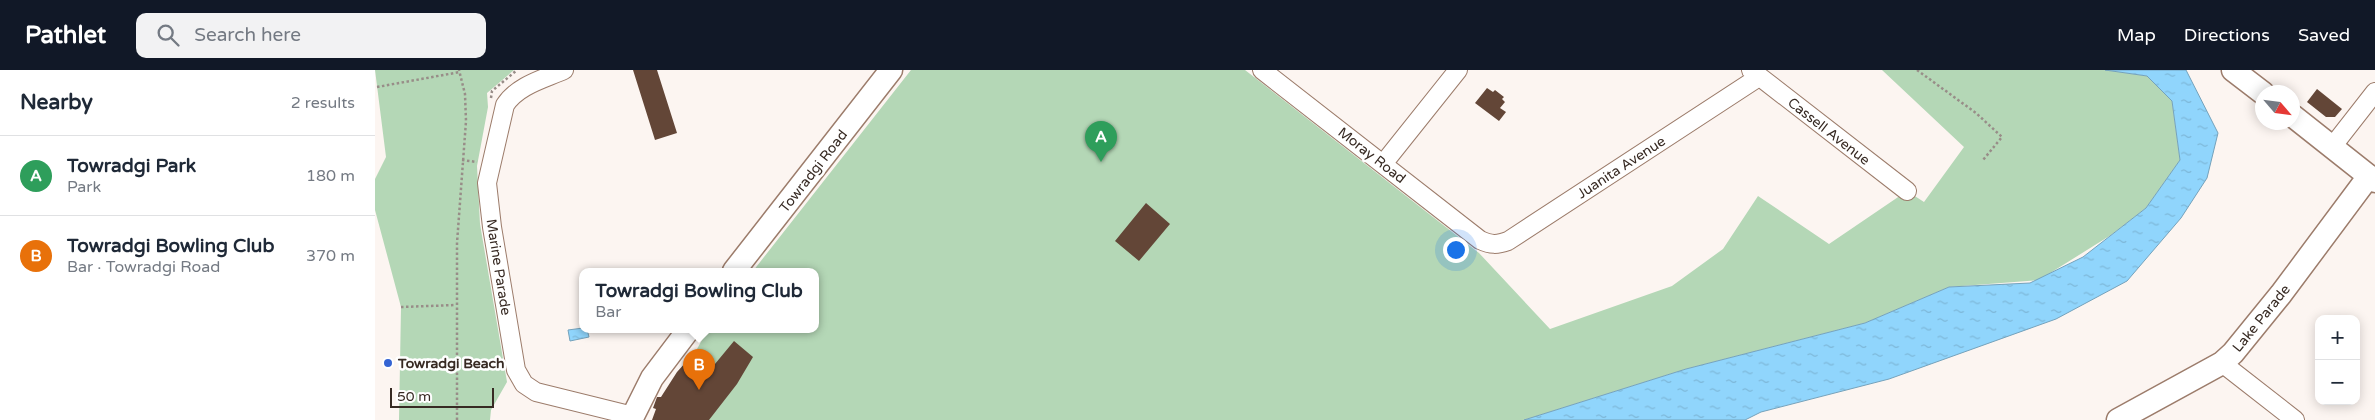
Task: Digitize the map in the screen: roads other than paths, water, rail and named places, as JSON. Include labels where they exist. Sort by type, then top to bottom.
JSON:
[{"type":"main road","name":"Towradgi Road","points":[[736,268],[891,70]]},
{"type":"main road","points":[[2233,70],[2255,87]]},
{"type":"main road","points":[[2300,122],[2372,179]]},
{"type":"main road","name":"Lake Parade","points":[[2118,420],[2222,363],[2244,340],[2372,179]]},
{"type":"main road","points":[[632,418],[652,378],[686,333]]},
{"type":"street","name":"Marine Parade","points":[[564,70],[518,90],[505,104],[489,170],[487,183],[492,227],[516,370],[524,384],[536,392],[632,418]]},
{"type":"street","name":"Moray Road","points":[[1262,70],[1480,240]]},
{"type":"street","points":[[1383,164],[1458,70]]},
{"type":"street","name":"Cassell Avenue","points":[[1755,73],[1907,192]]},
{"type":"street","name":"Juanita Avenue","points":[[1480,240],[1499,245],[1508,241],[1755,73]]},
{"type":"street","points":[[2332,147],[2375,92]]},
{"type":"street","points":[[2222,363],[2295,420]]},
{"type":"water","points":[[2105,70],[2186,70],[2218,133],[2207,178],[2181,218],[2127,281],[2056,319],[1889,379],[1761,412],[1745,420],[1524,420],[1686,369],[1865,323],[1949,287],[2030,283],[2083,257],[2146,208],[2180,160],[2172,101],[2147,76]]},
{"type":"water","points":[[579,329],[579,333],[588,333],[589,337],[570,341],[568,330]]},
{"type":"place","name":"Towradgi Park","points":[[1101,162]]},
{"type":"place","name":"Towradgi Beach","points":[[388,363]]},
{"type":"place","name":"Towradgi Bowling Club","points":[[699,390]]}]
